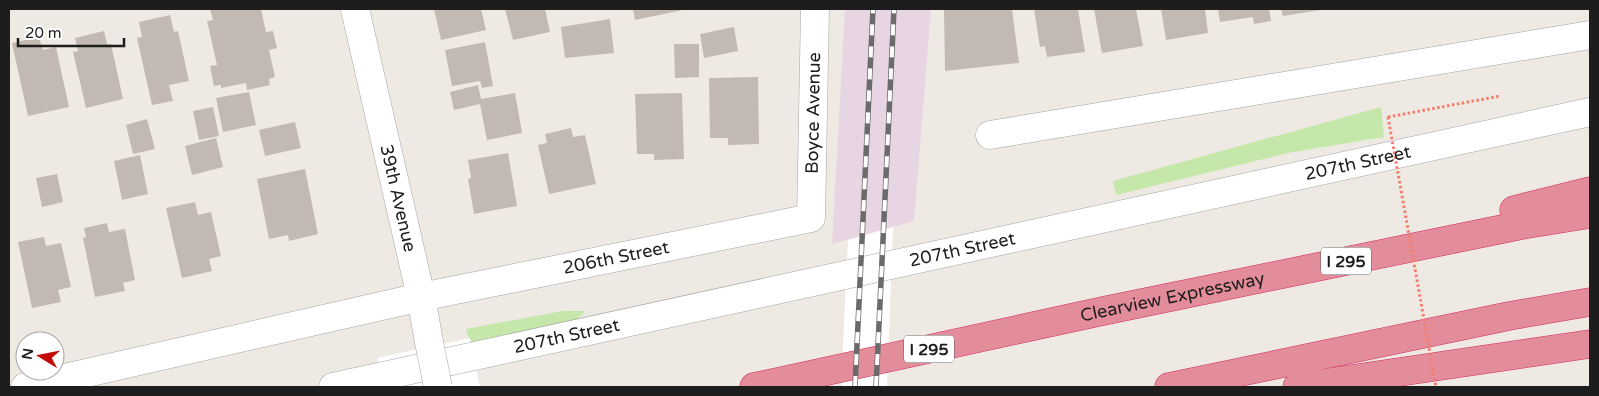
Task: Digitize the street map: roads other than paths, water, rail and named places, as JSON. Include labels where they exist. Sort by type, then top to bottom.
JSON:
[{"type":"highway","points":[[1103,311],[1590,191]]},
{"type":"highway","name":"Clearview Expressway","points":[[754,387],[1103,311],[1522,225],[1590,214]]},
{"type":"highway","points":[[1169,387],[1509,316],[1590,302]]},
{"type":"highway","points":[[1297,387],[1590,344]]},
{"type":"street","name":"39th Avenue","points":[[355,9],[421,298],[438,387]]},
{"type":"street","name":"Boyce Avenue","points":[[811,218],[815,9]]},
{"type":"street","points":[[990,135],[1590,35]]},
{"type":"street","name":"207th Street","points":[[333,387],[1590,112]]},
{"type":"street","name":"206th Street","points":[[26,387],[421,298],[811,218]]},
{"type":"railway","points":[[855,387],[873,9]]},
{"type":"railway","points":[[876,387],[894,9]]}]
